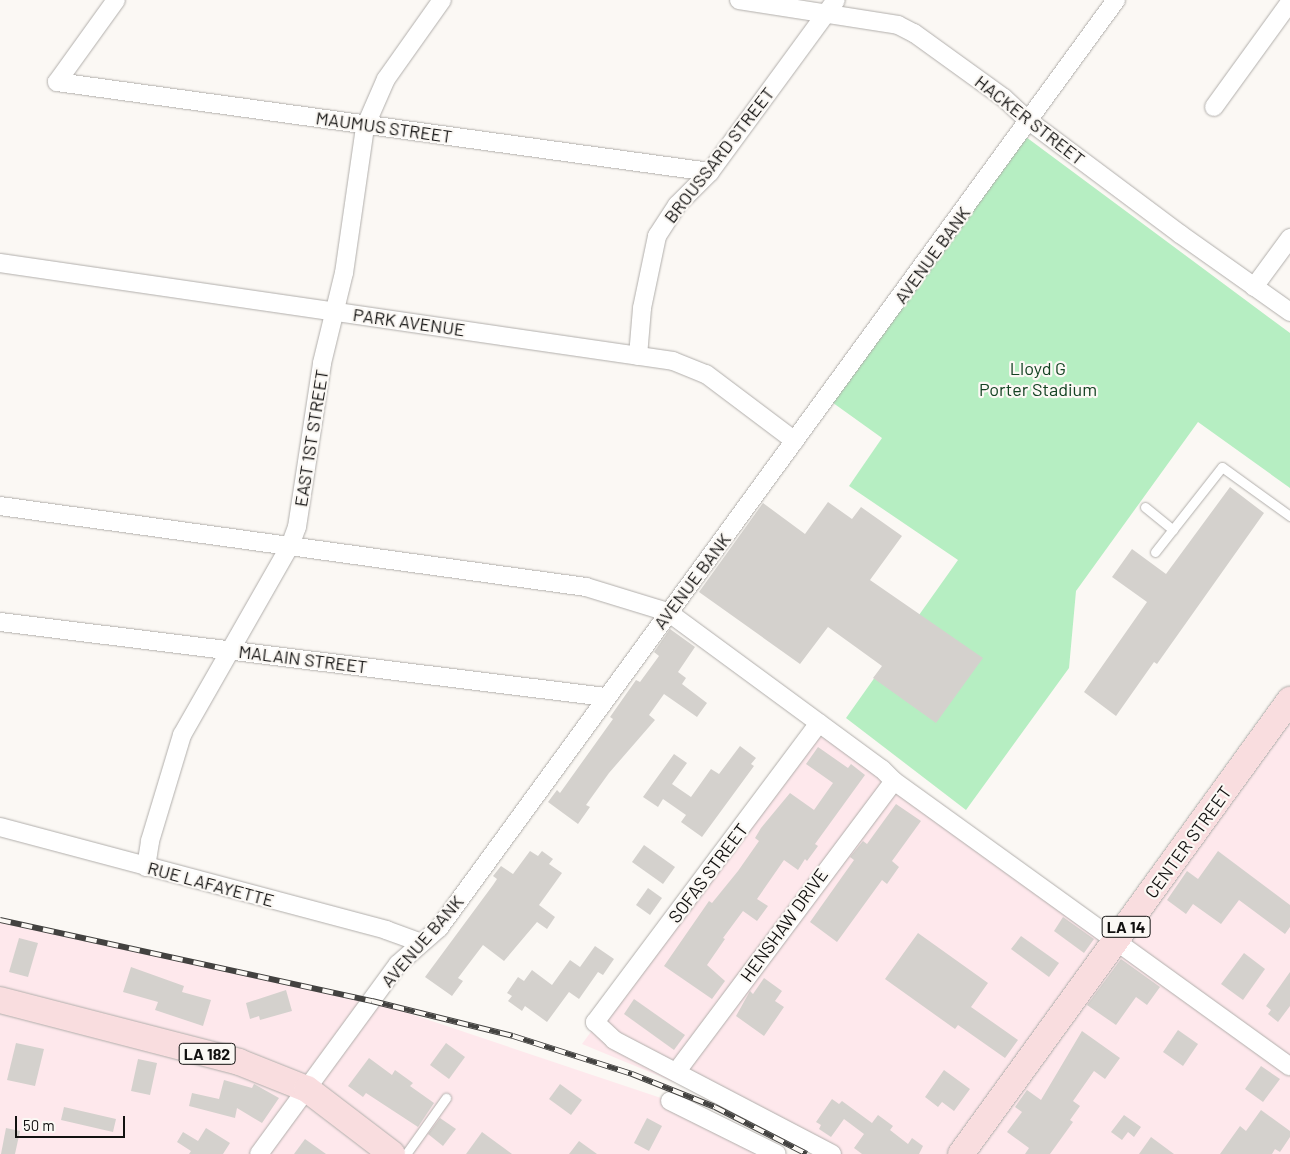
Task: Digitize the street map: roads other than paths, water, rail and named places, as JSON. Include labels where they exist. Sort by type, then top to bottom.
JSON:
[{"type":"main road","name":"CENTER STREET","points":[[962,1154],[1290,700]]},
{"type":"main road","name":"LA 182","points":[[0,1000],[239,1062],[307,1089],[392,1154]]},
{"type":"street","name":"MAUMUS STREET","points":[[116,0],[57,82],[365,127],[710,172]]},
{"type":"street","name":"EAST 1ST STREET","points":[[146,867],[150,841],[182,735],[290,546],[297,527],[322,363],[344,273],[365,127],[386,79],[442,0]]},
{"type":"street","name":"HACKER STREET","points":[[739,0],[831,6],[898,25],[1004,98],[1029,121],[1290,312]]},
{"type":"street","name":"AVENUE BANK","points":[[258,1154],[398,964],[439,928],[1116,0]]},
{"type":"street","points":[[1214,107],[1290,2]]},
{"type":"street","name":"BROUSSARD STREET","points":[[638,356],[642,308],[657,236],[677,205],[710,172],[831,6]]},
{"type":"street","points":[[1254,287],[1290,238]]},
{"type":"street","name":"PARK AVENUE","points":[[0,263],[673,361],[706,374],[795,441]]},
{"type":"street","points":[[0,506],[586,587],[668,612],[819,723],[894,781],[1117,939],[1290,1067]]},
{"type":"street","name":"MALAIN STREET","points":[[0,622],[606,697]]},
{"type":"street","name":"SOFAS STREET","points":[[677,1072],[614,1040],[595,1022],[819,723]]},
{"type":"street","name":"HENSHAW DRIVE","points":[[677,1072],[879,797],[894,781]]},
{"type":"street","name":"RUE LAFAYETTE","points":[[0,827],[386,930],[421,943]]},
{"type":"street","points":[[677,1072],[832,1154]]},
{"type":"street","points":[[670,1101],[777,1154]]},
{"type":"lane","points":[[1155,552],[1222,467],[1290,516]]},
{"type":"lane","points":[[1145,507],[1173,530]]},
{"type":"lane","points":[[406,1154],[446,1098]]},
{"type":"railway","points":[[0,920],[372,1001],[513,1036],[632,1074],[715,1107],[807,1154]]},
{"type":"park label","name":"Lloyd G Porter Stadium","points":[[1038,379]]}]
